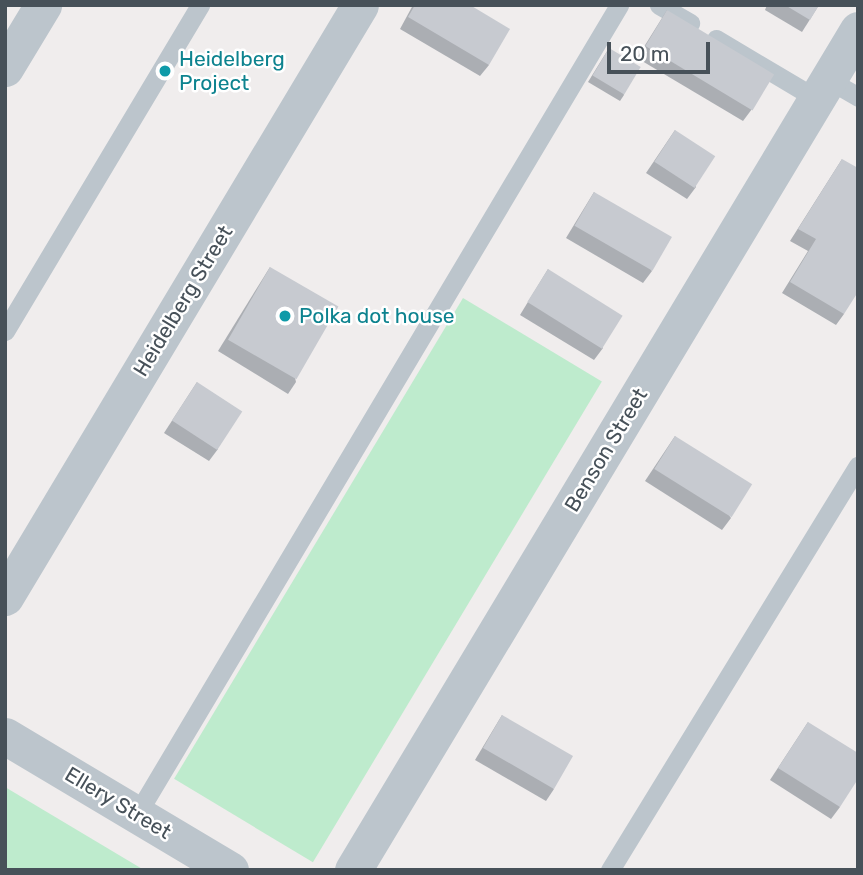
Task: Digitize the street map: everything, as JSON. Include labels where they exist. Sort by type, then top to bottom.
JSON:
[{"type":"street","points":[[5,68],[43,5]]},
{"type":"street","name":"Heidelberg Street","points":[[5,597],[360,5]]},
{"type":"street","name":"Benson Street","points":[[353,870],[835,92],[858,30]]},
{"type":"street","name":"Ellery Street","points":[[5,736],[230,870]]},
{"type":"lane","points":[[5,331],[200,5]]},
{"type":"lane","points":[[137,814],[619,5]]},
{"type":"lane","points":[[659,5],[835,92]]},
{"type":"lane","points":[[610,870],[858,466]]},
{"type":"green space","points":[[463,298],[602,381],[313,862],[174,779]]},
{"type":"green space","points":[[5,787],[144,870],[5,870]]},
{"type":"building","points":[[415,5],[470,5],[510,29],[489,65],[408,17]]},
{"type":"building","points":[[785,5],[819,5],[810,20]]},
{"type":"building","points":[[667,10],[774,74],[753,110],[645,46]]},
{"type":"building","points":[[609,48],[641,67],[624,94],[593,75]]},
{"type":"building","points":[[675,130],[715,156],[695,188],[654,162]]},
{"type":"building","points":[[842,159],[858,168],[858,292],[844,314],[790,282],[816,239],[798,229]]},
{"type":"building","points":[[594,192],[672,237],[652,271],[574,226]]},
{"type":"building","points":[[270,267],[338,306],[296,379],[228,340]]},
{"type":"building","points":[[548,269],[623,316],[602,349],[527,302]]},
{"type":"building","points":[[197,382],[242,411],[217,450],[172,421]]},
{"type":"building","points":[[675,436],[752,484],[732,517],[654,469]]},
{"type":"building","points":[[502,715],[573,756],[554,789],[483,748]]},
{"type":"building","points":[[808,722],[858,753],[858,779],[840,807],[778,768]]},
{"type":"place","name":"Heidelberg Project","points":[[165,71]]},
{"type":"place","name":"Polka dot house","points":[[285,316]]}]
